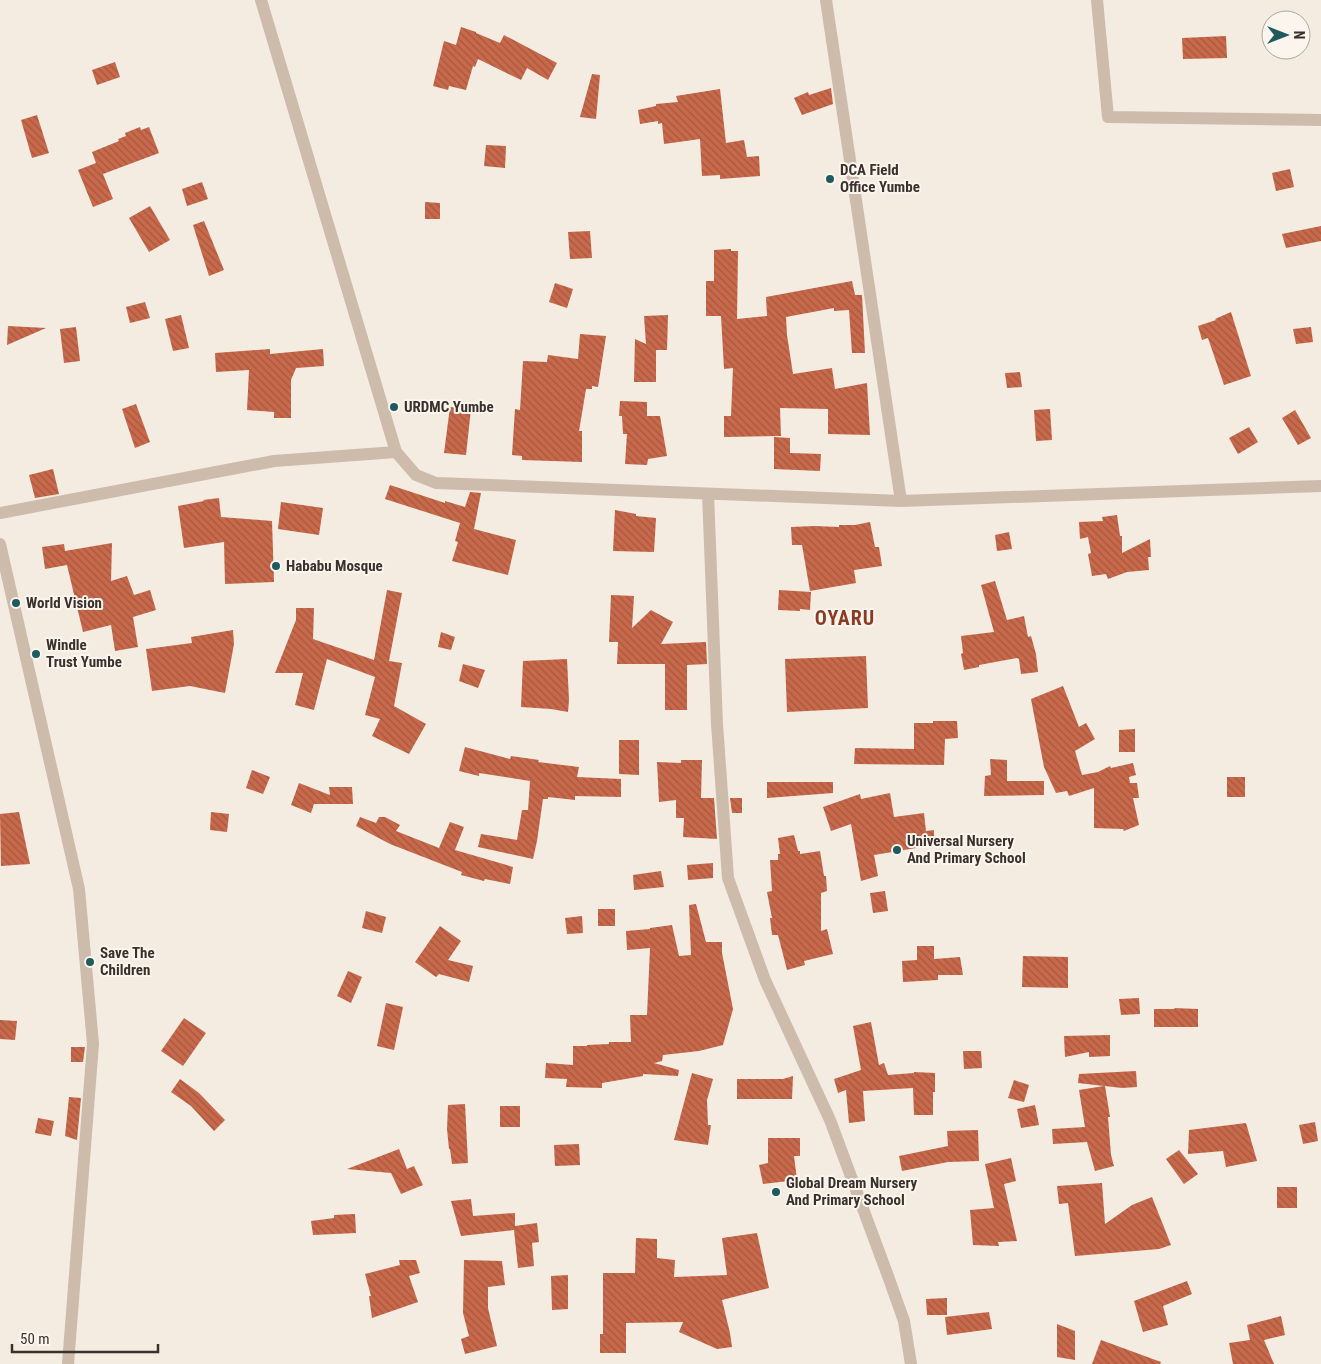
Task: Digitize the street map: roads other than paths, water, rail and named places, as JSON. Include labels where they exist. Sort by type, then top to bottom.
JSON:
[{"type":"street","points":[[261,0],[396,452],[416,475],[436,483],[901,501],[1321,486]]},
{"type":"street","points":[[826,0],[901,501]]},
{"type":"street","points":[[1097,0],[1108,117],[1321,120]]},
{"type":"street","points":[[0,513],[274,461],[396,452]]},
{"type":"street","points":[[708,494],[717,724],[728,878],[765,980],[830,1120],[904,1321],[911,1364]]},
{"type":"street","points":[[0,544],[79,889],[93,1044],[68,1364]]},
{"type":"place","name":"DCA Field Office Yumbe","points":[[830,179]]},
{"type":"place","name":"URDMC Yumbe","points":[[394,407]]},
{"type":"place","name":"Hababu Mosque","points":[[276,566]]},
{"type":"place","name":"World Vision","points":[[16,603]]},
{"type":"place","name":"Windle Trust Yumbe","points":[[36,654]]},
{"type":"place","name":"Universal Nursery And Primary School","points":[[897,850]]},
{"type":"place","name":"Save The Children","points":[[90,962]]},
{"type":"place","name":"Global Dream Nursery And Primary School","points":[[776,1192]]},
{"type":"district","name":"OYARU","points":[[845,618]]}]
